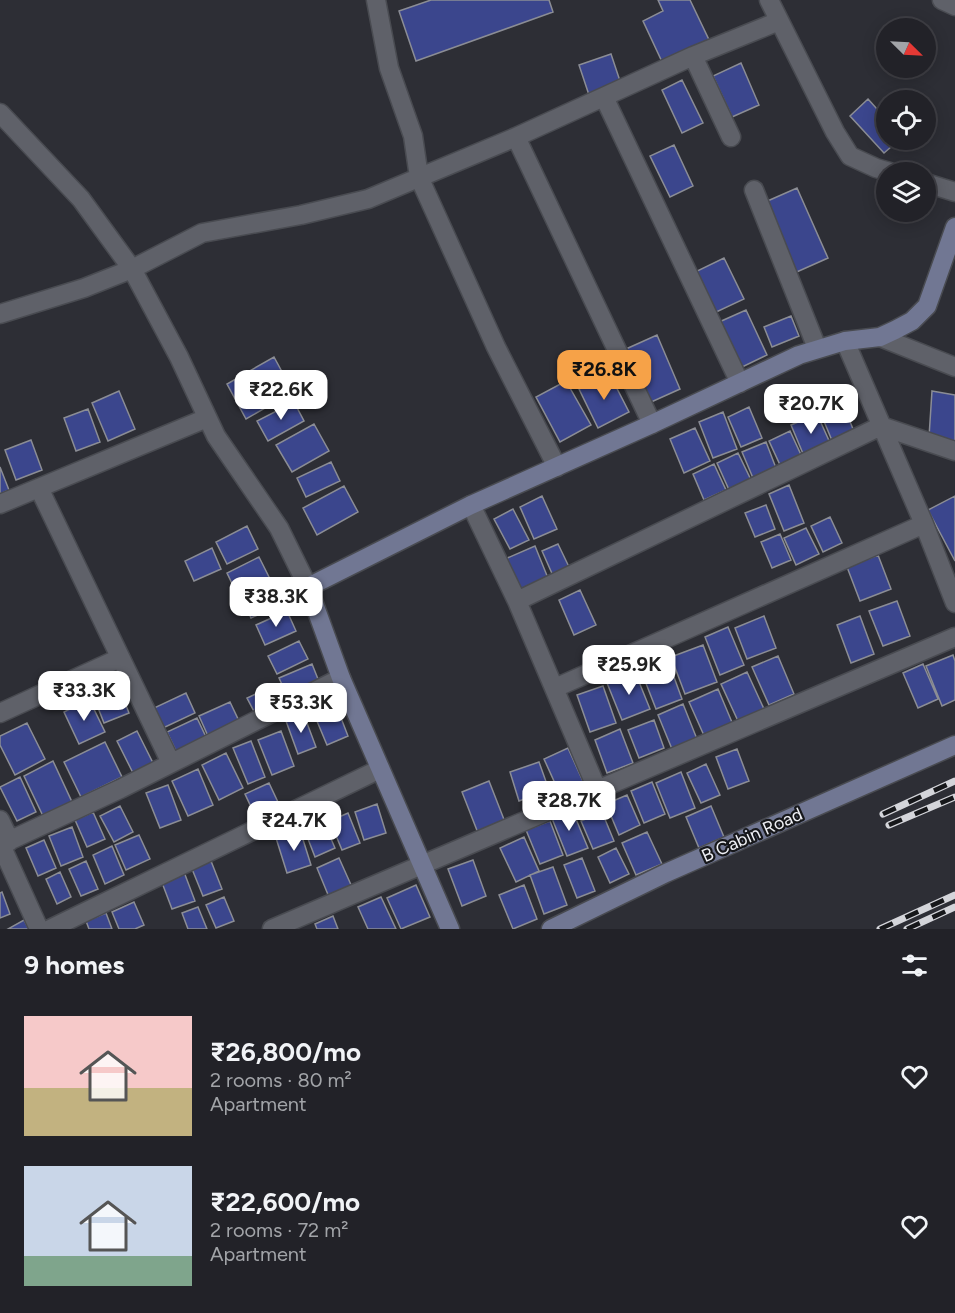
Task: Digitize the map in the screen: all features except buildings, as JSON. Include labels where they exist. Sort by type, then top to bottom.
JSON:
[{"type":"street","points":[[376,0],[389,68],[413,136],[419,177],[496,347],[557,467]]},
{"type":"street","points":[[769,0],[835,132],[850,156],[876,168]]},
{"type":"street","points":[[942,0],[955,6]]},
{"type":"street","points":[[0,314],[84,288],[132,269],[202,233],[301,216],[368,199],[516,137],[693,56],[779,21]]},
{"type":"street","points":[[693,56],[731,137]]},
{"type":"street","points":[[604,97],[740,383]]},
{"type":"street","points":[[0,113],[81,199],[132,269],[179,357],[216,436],[279,528],[308,587],[341,678],[450,929]]},
{"type":"street","points":[[516,137],[652,424]]},
{"type":"street","points":[[936,186],[955,192]]},
{"type":"street","points":[[754,190],[817,348]]},
{"type":"street","points":[[308,587],[471,505],[817,348],[845,341],[880,337],[912,321],[927,306],[955,227]]},
{"type":"street","points":[[880,337],[955,367]]},
{"type":"street","points":[[845,341],[924,524],[955,603]]},
{"type":"street","points":[[0,504],[207,418]]},
{"type":"street","points":[[517,601],[881,426],[955,451]]},
{"type":"street","points":[[39,488],[171,763]]},
{"type":"street","points":[[471,505],[517,601],[597,789]]},
{"type":"street","points":[[555,688],[924,524]]},
{"type":"street","points":[[272,929],[955,637]]},
{"type":"street","points":[[0,713],[120,658]]},
{"type":"street","points":[[4,843],[341,678]]},
{"type":"street","name":"B Cabin Road","points":[[551,929],[666,873],[955,745]]},
{"type":"street","points":[[50,929],[380,769]]},
{"type":"street","points":[[0,820],[4,843],[39,929]]},
{"type":"railway","points":[[883,814],[955,781]]},
{"type":"railway","points":[[889,825],[955,797]]},
{"type":"railway","points":[[880,929],[955,895]]},
{"type":"railway","points":[[907,929],[955,907]]}]
